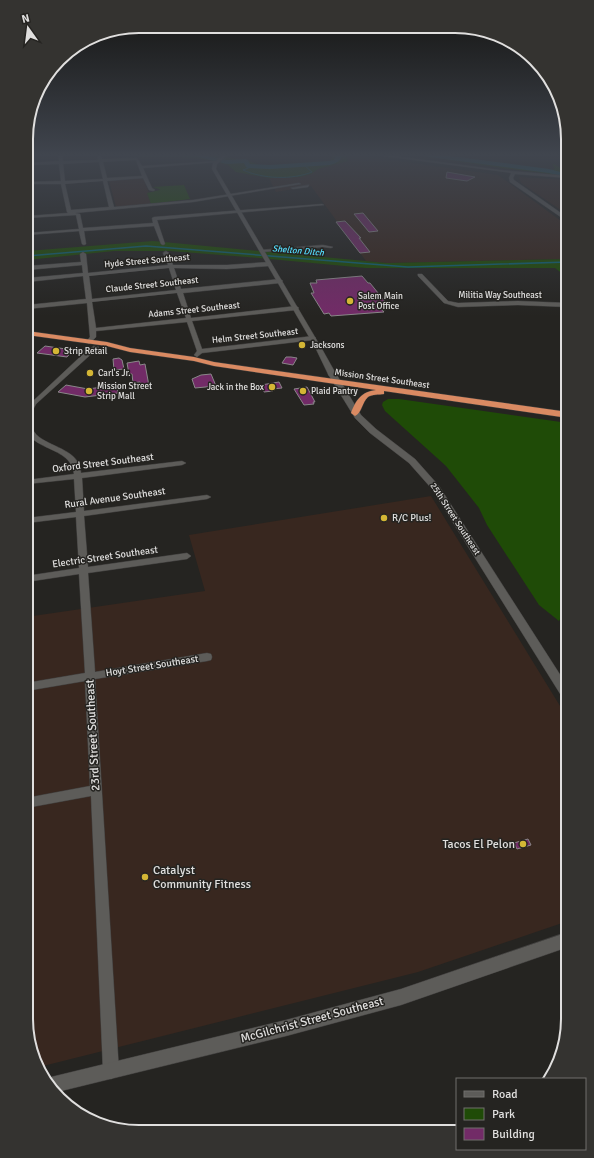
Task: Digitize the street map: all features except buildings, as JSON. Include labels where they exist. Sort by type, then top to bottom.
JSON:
[{"type":"highway","points":[[33,334],[92,345]]},
{"type":"highway","points":[[33,338],[92,345]]},
{"type":"highway","name":"Mission Street Southeast","points":[[92,345],[194,359],[214,364],[547,405],[561,409]]},
{"type":"highway","name":"Mission Street Southeast","points":[[334,378],[423,395],[561,413]]},
{"type":"highway","points":[[355,413],[360,399],[366,394],[372,392],[423,395]]},
{"type":"street","points":[[68,208],[69,212],[112,209],[153,213],[239,212],[286,208]]},
{"type":"street","points":[[33,234],[80,230],[177,208]]},
{"type":"street","name":"25th Street Southeast","points":[[237,208],[296,308],[355,413],[373,431],[412,461],[432,482],[561,686]]},
{"type":"street","points":[[551,208],[561,215]]},
{"type":"street","points":[[153,213],[163,244]]},
{"type":"street","points":[[33,217],[78,214],[84,244]]},
{"type":"street","points":[[262,252],[324,246],[331,247]]},
{"type":"street","points":[[166,253],[200,351],[194,359]]},
{"type":"street","points":[[33,404],[83,357],[87,356],[92,345],[93,330],[83,254]]},
{"type":"street","name":"Hyde Street Southeast","points":[[33,279],[190,265],[227,268],[268,261]]},
{"type":"street","points":[[33,267],[84,263]]},
{"type":"street","name":"Militia Way Southeast","points":[[420,275],[446,302],[451,304],[466,305],[518,303],[561,305]]},
{"type":"street","name":"Claude Street Southeast","points":[[33,306],[280,281]]},
{"type":"street","name":"Adams Street Southeast","points":[[93,330],[296,308]]},
{"type":"street","name":"Helm Street Southeast","points":[[200,351],[313,338]]},
{"type":"street","name":"23rd Street Southeast","points":[[33,436],[71,457],[76,467],[78,476],[111,1071]]},
{"type":"street","name":"Oxford Street Southeast","points":[[33,481],[182,463]]},
{"type":"street","name":"Rural Avenue Southeast","points":[[33,520],[207,497]]},
{"type":"street","name":"Electric Street Southeast","points":[[33,579],[187,556]]},
{"type":"street","name":"Hoyt Street Southeast","points":[[33,686],[207,657]]},
{"type":"street","points":[[33,802],[96,790]]},
{"type":"street","name":"McGilchrist Street Southeast","points":[[55,1084],[286,1028],[400,998],[561,941]]},
{"type":"shaded area","points":[[327,208],[543,208],[561,221],[561,259],[387,263],[366,261]]},
{"type":"shaded area","points":[[431,496],[561,708],[561,923],[418,972],[44,1066],[35,1040],[33,1026],[33,616],[205,591],[189,535]]},
{"type":"green space","points":[[153,241],[387,263],[561,259],[561,273],[555,268],[366,268],[170,251],[114,251],[33,259],[33,251]]},
{"type":"green space","points":[[388,399],[399,399],[561,422],[561,617],[559,621],[539,605],[487,525],[479,508],[446,466],[385,411],[382,405],[383,402]]},
{"type":"waterway","name":"Shelton Ditch","points":[[33,255],[146,246],[408,267],[561,262]]},
{"type":"place","name":"Salem Main Post Office","points":[[350,301]]},
{"type":"place","name":"Jacksons","points":[[302,345]]},
{"type":"place","name":"Strip Retail","points":[[56,351]]},
{"type":"place","name":"Carl's Jr.","points":[[90,373]]},
{"type":"place","name":"Jack in the Box","points":[[272,387]]},
{"type":"place","name":"Mission Street Strip Mall","points":[[89,391]]},
{"type":"place","name":"Plaid Pantry","points":[[303,391]]},
{"type":"place","name":"R/C Plus!","points":[[384,518]]},
{"type":"place","name":"Tacos El Pelon","points":[[523,844]]},
{"type":"place","name":"Catalyst Community Fitness","points":[[145,877]]}]
